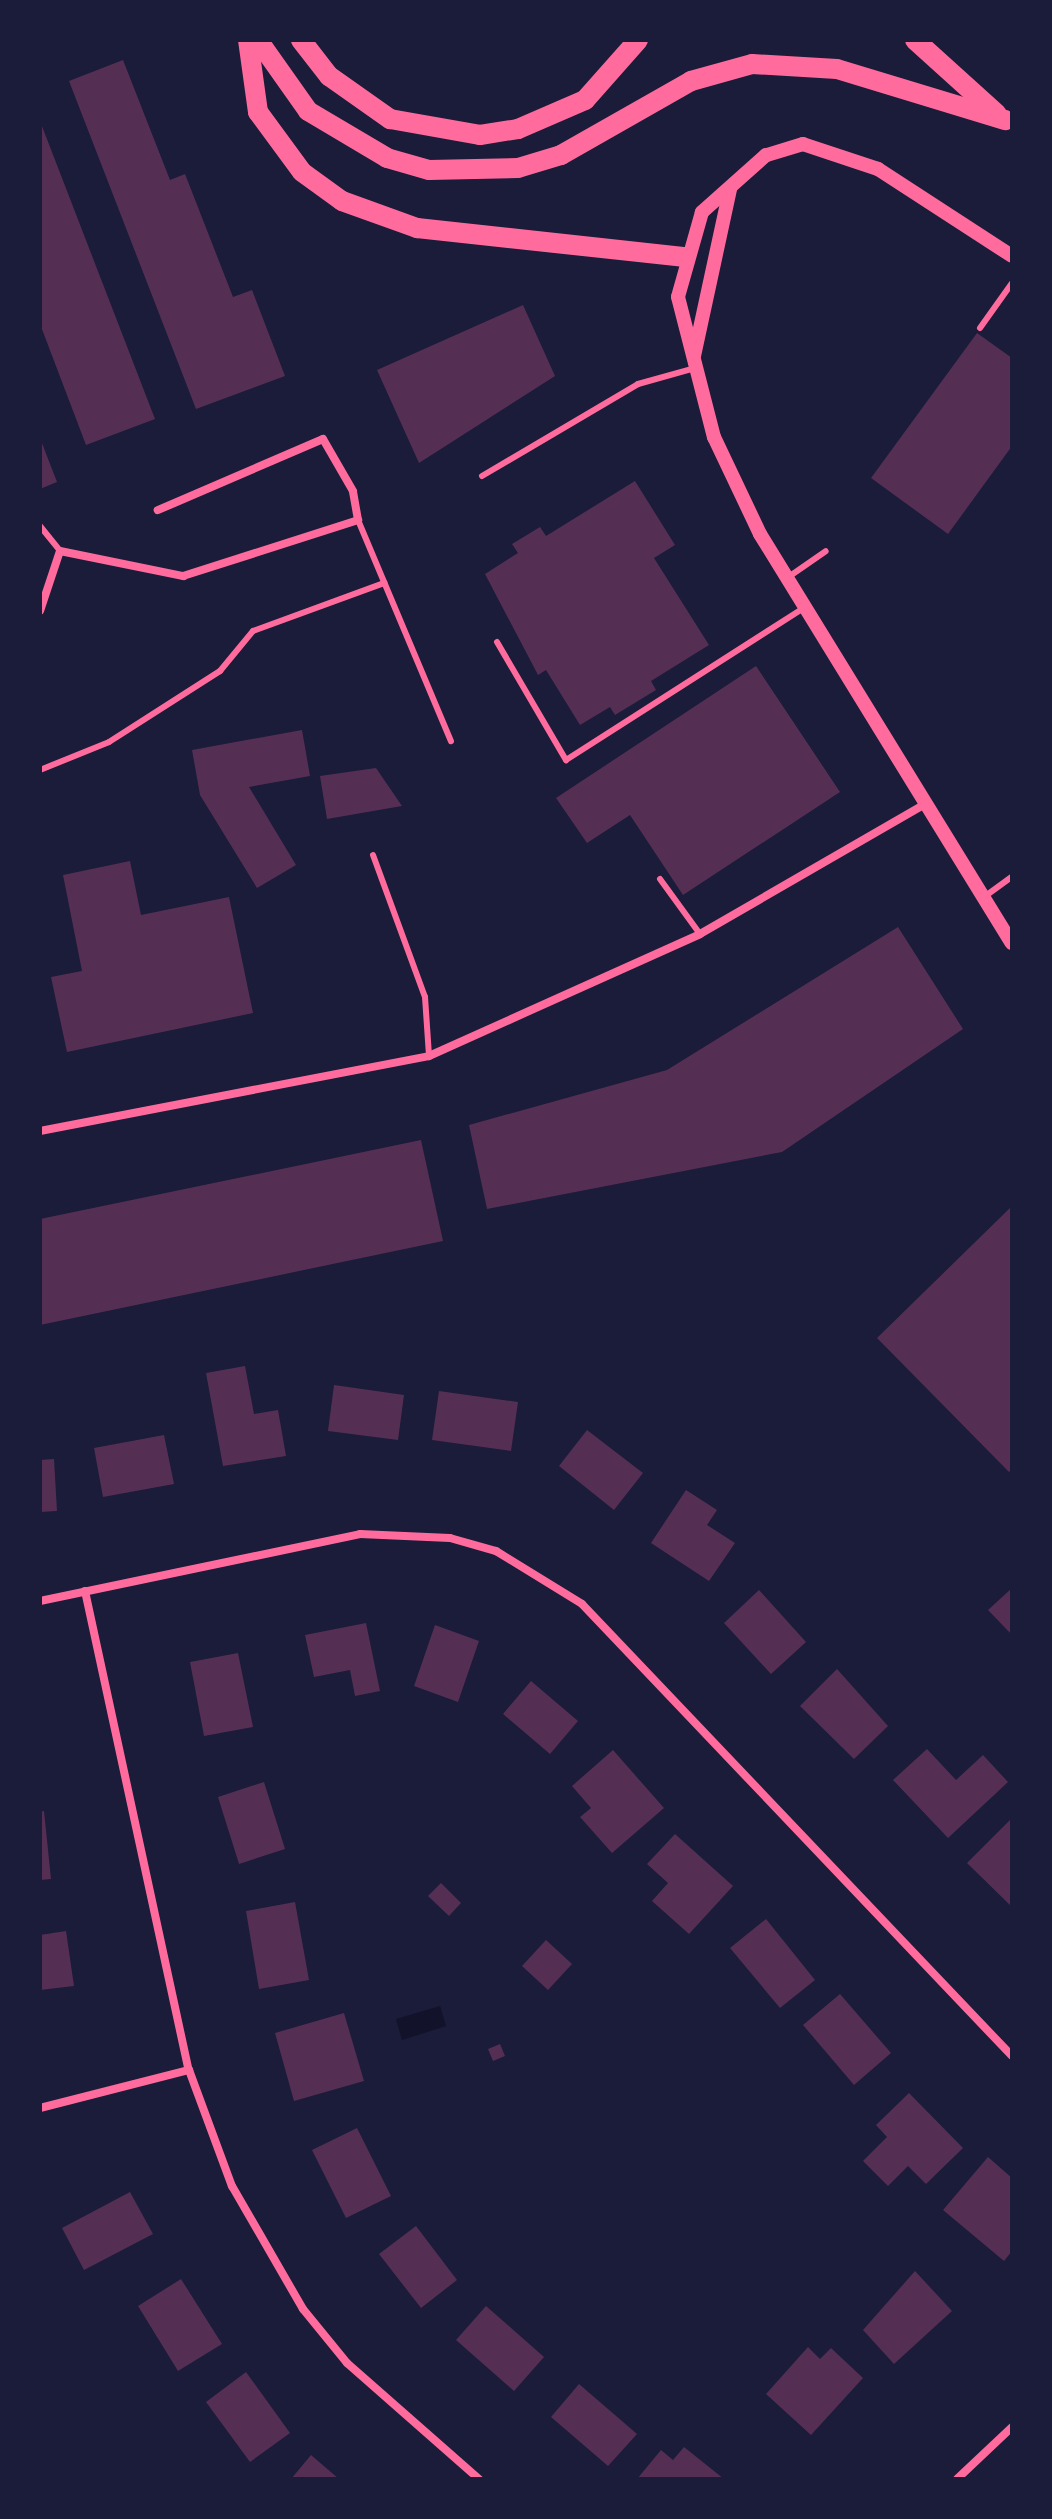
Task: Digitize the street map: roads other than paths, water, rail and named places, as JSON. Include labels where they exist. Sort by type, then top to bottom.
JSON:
[{"type":"main road","points":[[248,40],[258,112],[302,172],[342,201],[417,228],[685,257]]},
{"type":"main road","points":[[258,40],[308,111],[387,158],[429,170],[473,173],[561,155],[691,81],[752,64],[837,69],[1008,124]]},
{"type":"main road","points":[[301,40],[329,76],[390,119],[480,135],[518,129],[585,100],[638,40]]},
{"type":"main road","points":[[915,40],[1008,124]]},
{"type":"street","points":[[1012,256],[878,169],[822,146],[766,155],[698,216],[685,257],[678,309],[696,362],[714,437],[787,578],[1012,943]]},
{"type":"street","points":[[696,362],[730,189]]},
{"type":"street","points":[[40,611],[60,551],[183,576],[358,520],[353,491],[323,439],[158,510]]},
{"type":"street","points":[[40,1131],[429,1056],[700,934],[927,803]]},
{"type":"street","points":[[40,1601],[360,1534],[450,1538],[535,1570],[582,1604],[1012,2056]]},
{"type":"street","points":[[85,1591],[189,2070],[232,2186],[303,2309],[397,2413],[479,2479]]},
{"type":"street","points":[[40,2108],[189,2070]]},
{"type":"street","points":[[957,2479],[1012,2427]]},
{"type":"lane","points":[[980,328],[1012,283]]},
{"type":"lane","points":[[482,476],[638,384],[696,362]]},
{"type":"lane","points":[[358,520],[451,741]]},
{"type":"lane","points":[[40,526],[60,551]]},
{"type":"lane","points":[[787,578],[826,551]]},
{"type":"lane","points":[[40,770],[109,742],[208,679],[253,631],[384,583]]},
{"type":"lane","points":[[497,642],[566,760],[805,607]]},
{"type":"lane","points":[[373,855],[425,997],[429,1056]]},
{"type":"lane","points":[[984,897],[1012,877]]},
{"type":"lane","points":[[660,879],[700,934]]}]
